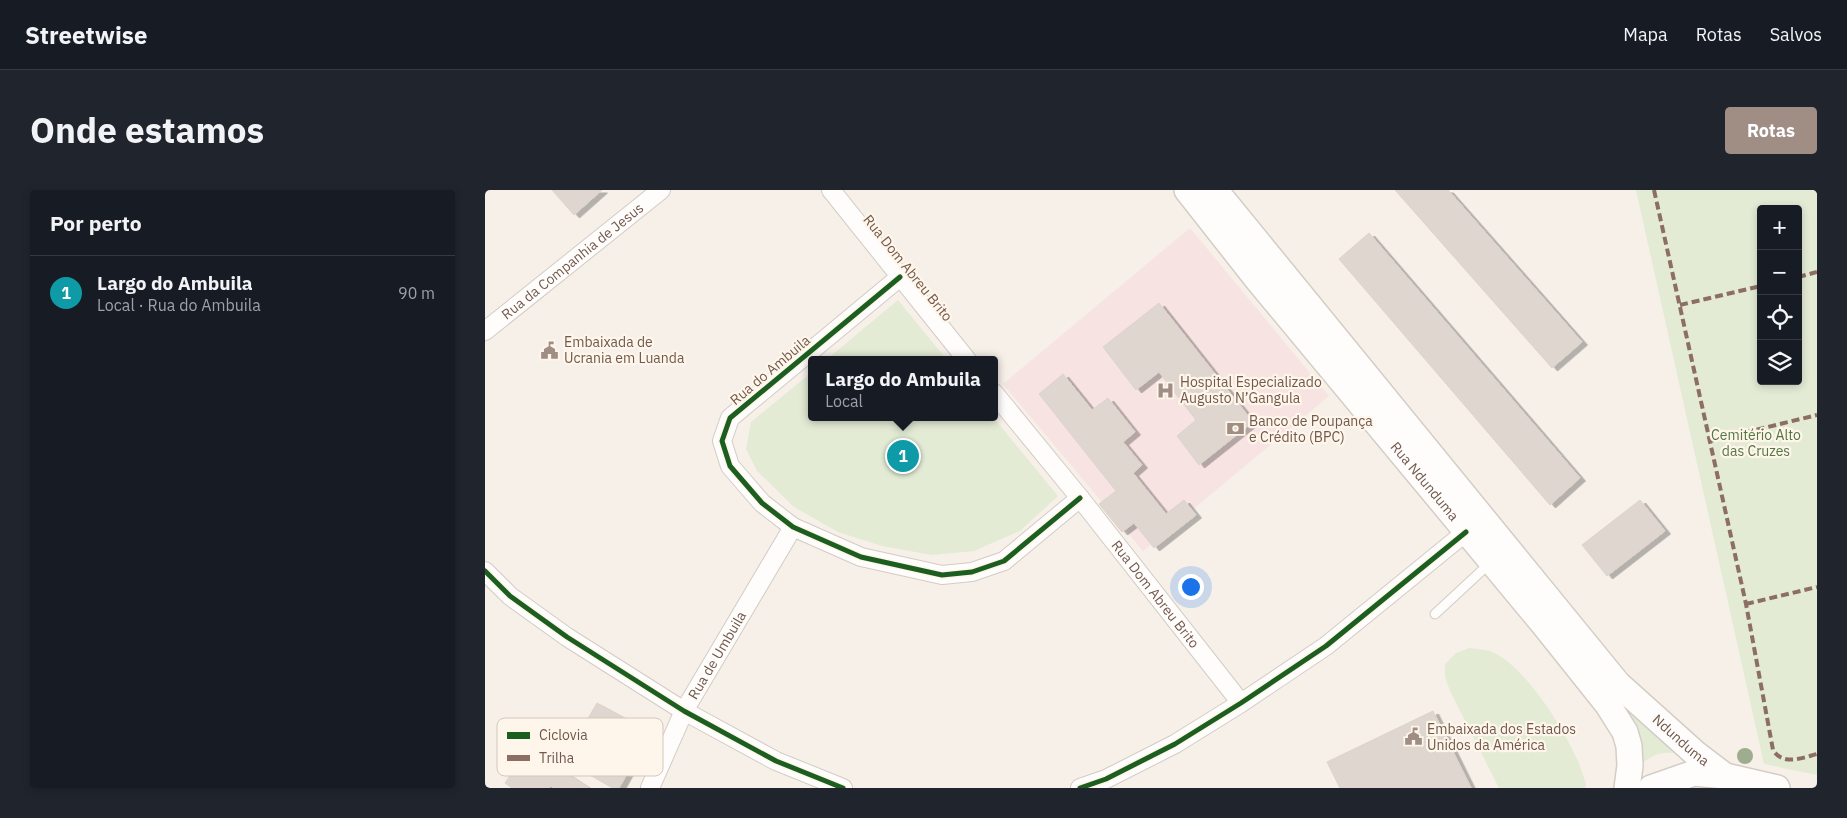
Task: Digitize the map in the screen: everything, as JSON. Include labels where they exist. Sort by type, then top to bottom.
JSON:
[{"type":"main road","name":"Rua Ndunduma","points":[[1187,190],[1257,279],[1607,705],[1625,732],[1629,746],[1627,788]]},
{"type":"main road","name":"Rua Ndunduma","points":[[1215,190],[1612,676],[1640,704]]},
{"type":"main road","name":"Ndunduma","points":[[1640,704],[1696,754],[1725,776]]},
{"type":"main road","points":[[1651,788],[1694,773],[1725,776],[1777,788]]},
{"type":"street","name":"Rua da Companhia de Jesus","points":[[485,332],[661,190]]},
{"type":"street","name":"Rua Dom Abreu Brito","points":[[831,190],[964,356]]},
{"type":"street","name":"Rua do Ambuila","points":[[900,277],[730,418],[722,441],[730,466],[762,502],[793,527],[861,557],[942,575],[972,572],[1004,561],[1080,498]]},
{"type":"street","name":"Rua Dom Abreu Brito","points":[[998,398],[1080,498],[1241,703]]},
{"type":"street","name":"Rua de Umbuila","points":[[663,760],[684,711],[793,527]]},
{"type":"street","points":[[1080,788],[1106,779],[1175,744],[1241,703],[1326,646],[1466,532]]},
{"type":"street","points":[[485,571],[510,596],[567,637],[684,711],[776,761],[843,788]]},
{"type":"street","name":"Rua de Umbuila","points":[[651,788],[656,776]]},
{"type":"lane","points":[[1435,614],[1491,562]]},
{"type":"shaded area","name":"Hospital Especializado Augusto N’Gangula","points":[[1190,228],[1329,396],[1143,551],[1003,384]]},
{"type":"green space","name":"Cemitério Alto das Cruzes","points":[[1636,190],[1817,190],[1817,775],[1764,764]]},
{"type":"green space","points":[[898,300],[944,356],[831,356]]},
{"type":"green space","points":[[808,375],[808,421],[996,421],[1058,496],[1020,531],[974,551],[932,555],[882,546],[838,532],[794,507],[757,471],[746,449],[751,422]]},
{"type":"green space","points":[[1469,648],[1489,651],[1504,659],[1529,683],[1541,698],[1571,746],[1581,768],[1586,784],[1585,788],[1499,788],[1450,691],[1445,677],[1445,664],[1456,653]]},
{"type":"green space","points":[[1608,689],[1684,754],[1658,754],[1648,759],[1636,769]]},
{"type":"building","points":[[552,190],[602,190],[574,215]]},
{"type":"building","points":[[1395,190],[1448,190],[1582,342],[1552,368]]},
{"type":"building","points":[[1369,233],[1580,478],[1550,505],[1339,259]]},
{"type":"building","points":[[1159,303],[1253,422],[1199,465],[1177,436],[1196,420],[1159,372],[1136,390],[1103,347]]},
{"type":"building","points":[[1063,374],[1092,410],[1108,398],[1135,432],[1123,442],[1142,465],[1133,473],[1166,514],[1184,500],[1196,515],[1154,548],[1134,523],[1122,532],[1099,504],[1116,491],[1039,394]]},
{"type":"building","points":[[1640,500],[1665,531],[1607,576],[1582,545]]},
{"type":"building","points":[[597,703],[625,718],[588,718]]},
{"type":"building","name":"Embaixada dos Estados Unidos da América","points":[[1433,711],[1471,788],[1340,788],[1327,762]]},
{"type":"building","points":[[510,776],[571,776],[589,788],[554,788],[551,786],[549,788],[512,788],[505,783]]},
{"type":"building","points":[[592,776],[626,776],[619,788],[613,788]]},
{"type":"marked path","points":[[1654,190],[1746,604],[1773,750],[1782,758],[1793,760],[1817,754]]},
{"type":"marked path","points":[[1802,276],[1817,272]]},
{"type":"marked path","points":[[1680,305],[1757,287]]},
{"type":"marked path","points":[[1710,441],[1817,415]]},
{"type":"marked path","points":[[1746,604],[1817,587]]},
{"type":"cycle path","points":[[900,277],[730,418],[722,441],[730,466],[762,503],[793,527],[861,557],[942,575],[972,572],[1004,561],[1080,498]]},
{"type":"cycle path","points":[[1080,788],[1106,779],[1175,744],[1241,703],[1326,646],[1466,532]]},
{"type":"cycle path","points":[[485,571],[510,596],[567,637],[684,711],[776,761],[843,788]]},
{"type":"place","name":"Embaixada de Ucrania em Luanda","points":[[550,350]]},
{"type":"place","name":"Hospital Especializado Augusto N’Gangula","points":[[1166,390]]},
{"type":"place","name":"Banco de Poupança e Crédito (BPC)","points":[[1235,429]]},
{"type":"place","name":"Largo do Ambuila","points":[[903,456]]},
{"type":"place","name":"Embaixada dos Estados Unidos da América","points":[[1413,737]]}]
